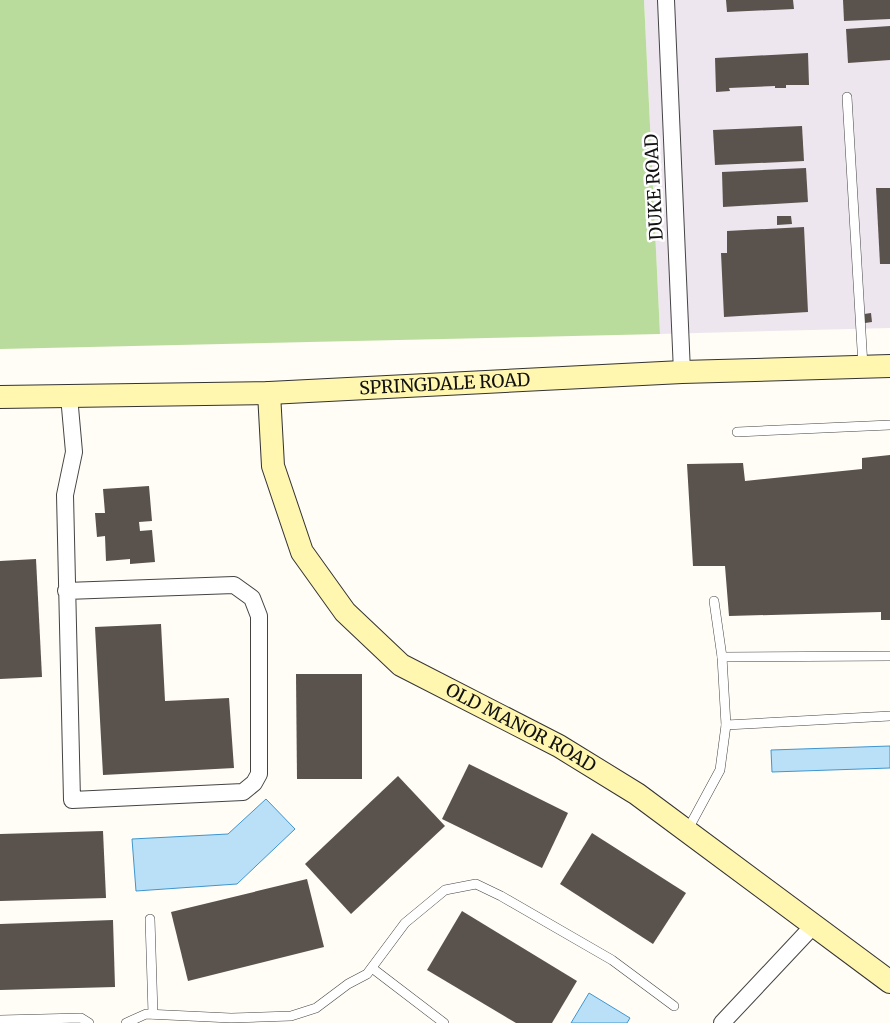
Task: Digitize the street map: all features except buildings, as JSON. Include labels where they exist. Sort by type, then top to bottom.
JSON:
[{"type":"main road","name":"SPRINGDALE ROAD","points":[[0,397],[269,393],[682,372],[890,366]]},
{"type":"main road","name":"OLD MANOR ROAD","points":[[269,393],[274,466],[302,552],[345,612],[401,665],[559,746],[637,794],[890,982]]},
{"type":"street","name":"DUKE ROAD","points":[[666,0],[682,372]]},
{"type":"street","points":[[66,590],[234,585],[252,598],[259,616],[259,774],[254,783],[243,792],[72,800],[66,590],[65,495],[74,452],[69,396]]},
{"type":"street","points":[[722,1023],[813,926]]},
{"type":"lane","points":[[847,97],[863,366]]},
{"type":"lane","points":[[737,432],[890,425]]},
{"type":"lane","points":[[686,831],[720,770],[726,725],[726,695],[714,601]]},
{"type":"lane","points":[[722,657],[890,656]]},
{"type":"lane","points":[[726,725],[890,716]]},
{"type":"lane","points":[[126,1023],[146,1014],[231,1020],[291,1016],[316,1008],[348,984],[367,974],[405,923],[446,890],[476,884],[501,896],[612,960],[674,1006]]},
{"type":"lane","points":[[150,920],[154,1014]]},
{"type":"lane","points":[[372,968],[444,1023]]},
{"type":"lane","points":[[0,1020],[81,1018],[89,1023]]},
{"type":"shaded area","points":[[644,0],[890,0],[890,328],[660,334]]},
{"type":"green space","points":[[0,0],[644,0],[660,334],[0,349]]},
{"type":"water","points":[[890,746],[890,768],[772,772],[771,750]]},
{"type":"water","points":[[266,799],[295,829],[237,884],[136,891],[132,839],[228,834]]},
{"type":"water","points":[[589,993],[630,1018],[627,1023],[571,1023]]}]
